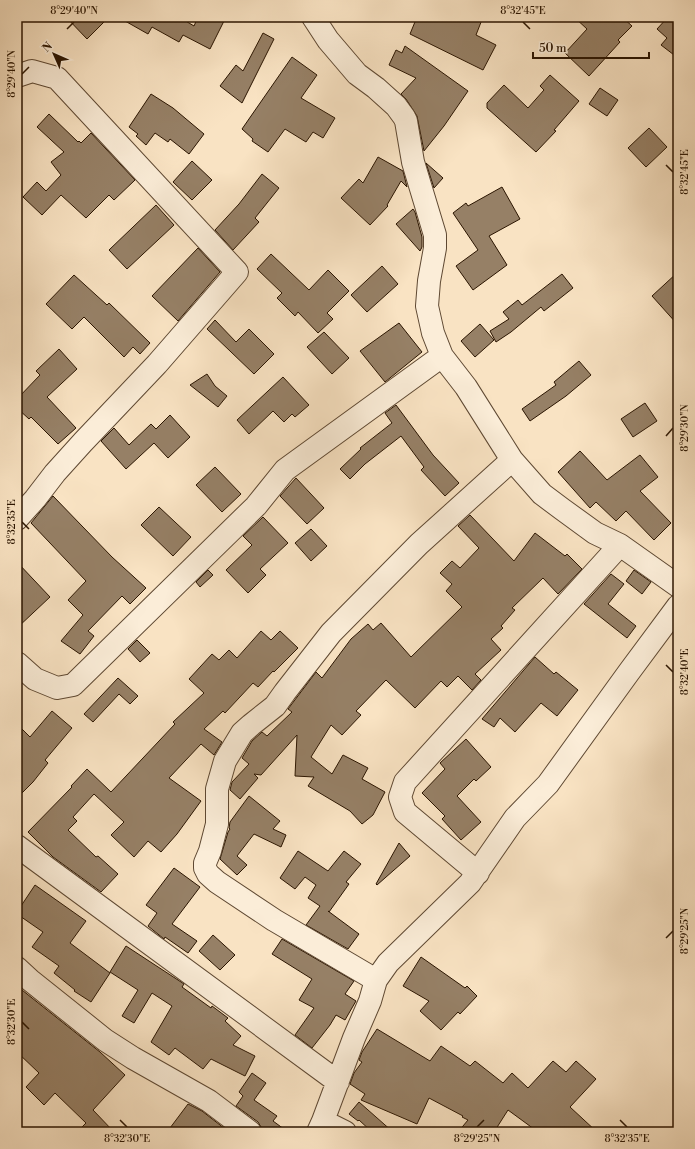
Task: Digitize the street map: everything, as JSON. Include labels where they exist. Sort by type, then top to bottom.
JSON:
[{"type":"street","points":[[313,17],[328,40],[356,74],[376,88],[396,106],[406,121],[413,162],[435,235],[435,248],[429,281],[427,306],[433,333],[442,356],[466,387],[512,460],[542,494],[595,533],[620,545],[678,586]]},
{"type":"street","points":[[17,76],[32,70],[57,78],[237,272],[157,364],[55,473],[17,519]]},
{"type":"street","points":[[17,663],[35,679],[57,688],[73,685],[256,506],[285,470],[442,356]]},
{"type":"street","points":[[376,980],[274,920],[217,882],[208,874],[205,868],[205,863],[210,851],[217,824],[217,789],[225,761],[242,733],[275,706],[331,633],[420,544],[512,460]]},
{"type":"street","points":[[478,873],[405,812],[400,797],[405,782],[620,545]]},
{"type":"street","points":[[345,1132],[320,1126],[370,1001],[376,980],[388,963],[470,883],[514,818],[548,784],[678,606]]},
{"type":"street","points":[[17,846],[338,1082]]},
{"type":"street","points":[[17,968],[105,1040],[133,1058],[209,1101],[250,1132]]},
{"type":"building","points":[[66,17],[109,17],[87,39]]},
{"type":"building","points":[[118,17],[179,17],[194,26],[198,17],[226,17],[210,49],[183,35],[179,42],[152,27],[148,34]]},
{"type":"building","points":[[417,17],[483,17],[476,35],[496,45],[483,70],[410,34]]},
{"type":"building","points":[[574,17],[622,17],[632,26],[618,40],[620,42],[589,76],[565,53],[587,29]]},
{"type":"building","points":[[668,17],[678,17],[678,58],[661,45],[667,38],[657,29]]},
{"type":"building","points":[[263,33],[274,39],[242,103],[220,86],[236,65],[243,71]]},
{"type":"building","points":[[405,46],[468,91],[444,126],[424,151],[417,116],[401,94],[416,78],[389,65],[396,50],[402,53]]},
{"type":"building","points":[[292,57],[317,75],[301,98],[335,118],[323,138],[313,132],[306,142],[285,129],[268,152],[252,141],[253,139],[242,129]]},
{"type":"building","points":[[550,75],[579,101],[554,130],[556,131],[536,152],[487,108],[487,103],[504,85],[528,108],[544,90],[540,86]]},
{"type":"building","points":[[600,88],[618,100],[607,116],[589,104]]},
{"type":"building","points":[[151,94],[173,108],[204,134],[189,154],[170,139],[168,142],[155,133],[146,145],[136,136],[138,134],[129,127]]},
{"type":"building","points":[[49,114],[78,142],[79,141],[81,143],[91,133],[135,180],[114,200],[109,195],[86,218],[61,195],[42,215],[23,197],[37,182],[46,191],[61,175],[51,162],[64,152],[37,127]]},
{"type":"building","points":[[649,128],[667,147],[646,167],[628,148]]},
{"type":"building","points":[[378,157],[403,171],[407,187],[401,181],[387,205],[388,206],[370,225],[341,198],[359,179],[363,183]]},
{"type":"building","points":[[192,161],[212,180],[192,200],[173,182]]},
{"type":"building","points":[[426,163],[443,178],[434,188]]},
{"type":"building","points":[[262,174],[279,188],[255,218],[259,222],[233,250],[215,230],[239,204]]},
{"type":"building","points":[[502,187],[520,219],[489,236],[507,265],[473,290],[456,266],[478,250],[453,213],[466,203],[468,206]]},
{"type":"building","points":[[156,205],[174,225],[127,269],[109,250]]},
{"type":"building","points":[[413,209],[422,237],[422,247],[420,251],[396,224]]},
{"type":"building","points":[[198,248],[220,272],[178,321],[152,296]]},
{"type":"building","points":[[271,254],[309,290],[328,270],[349,291],[327,313],[333,319],[318,333],[298,312],[295,316],[277,298],[282,293],[257,269]]},
{"type":"building","points":[[382,266],[398,284],[367,312],[351,295]]},
{"type":"building","points":[[678,272],[678,325],[652,296]]},
{"type":"building","points":[[562,274],[573,288],[544,311],[541,307],[511,332],[496,342],[490,331],[509,319],[503,312],[518,300],[522,305]]},
{"type":"building","points":[[74,275],[107,305],[109,303],[150,343],[140,354],[133,347],[124,357],[84,317],[72,329],[46,304]]},
{"type":"building","points":[[215,320],[236,342],[249,329],[274,354],[254,374],[207,329]]},
{"type":"building","points":[[399,323],[422,352],[385,382],[360,351]]},
{"type":"building","points":[[480,324],[494,340],[475,357],[461,341]]},
{"type":"building","points":[[324,332],[349,358],[332,374],[307,347]]},
{"type":"building","points":[[59,349],[77,369],[47,397],[76,428],[58,444],[31,417],[29,419],[17,408],[17,399],[40,375],[36,371]]},
{"type":"building","points":[[579,361],[591,375],[566,396],[530,421],[522,409],[556,385],[554,382]]},
{"type":"building","points":[[207,374],[215,386],[227,396],[218,407],[190,385]]},
{"type":"building","points":[[283,377],[309,405],[295,417],[292,414],[284,422],[273,411],[249,434],[237,420]]},
{"type":"building","points":[[645,403],[657,421],[633,437],[621,419]]},
{"type":"building","points":[[396,405],[433,455],[459,483],[445,496],[421,470],[424,467],[401,436],[365,464],[350,479],[340,469],[361,449],[360,448],[392,423],[385,413]]},
{"type":"building","points":[[170,415],[190,437],[168,458],[154,443],[126,469],[101,441],[114,428],[129,445],[151,424],[156,429]]},
{"type":"building","points":[[580,451],[607,480],[640,455],[658,477],[640,491],[671,523],[654,540],[626,511],[616,521],[596,502],[590,508],[558,472]]},
{"type":"building","points":[[215,467],[241,494],[222,512],[196,485]]},
{"type":"building","points":[[296,478],[324,508],[307,524],[280,496]]},
{"type":"building","points":[[53,496],[112,557],[146,588],[130,604],[122,596],[88,631],[94,636],[80,654],[61,641],[83,615],[68,600],[86,581],[31,523]]},
{"type":"building","points":[[159,507],[191,537],[173,556],[141,525]]},
{"type":"building","points":[[470,515],[514,561],[535,533],[565,556],[567,554],[582,569],[558,594],[543,578],[512,608],[515,610],[501,626],[503,628],[491,639],[501,650],[475,674],[481,680],[472,690],[458,676],[447,687],[441,681],[415,708],[386,680],[356,711],[361,715],[342,735],[331,725],[311,757],[332,774],[343,755],[368,768],[362,779],[385,792],[373,815],[362,824],[350,811],[308,786],[314,777],[295,776],[297,735],[261,775],[254,774],[258,778],[240,799],[230,790],[232,782],[249,764],[242,758],[252,741],[262,732],[267,736],[292,712],[288,709],[316,672],[322,678],[351,639],[368,624],[373,630],[381,623],[411,657],[462,607],[446,591],[452,584],[440,573],[452,561],[460,568],[479,548],[458,526]]},
{"type":"building","points":[[263,517],[288,543],[260,569],[266,575],[248,593],[226,570],[252,545],[243,536]]},
{"type":"building","points":[[311,529],[327,546],[311,561],[295,543]]},
{"type":"building","points":[[17,562],[50,597],[17,628]]},
{"type":"building","points":[[208,570],[213,575],[200,587],[196,582]]},
{"type":"building","points":[[634,570],[651,582],[642,594],[626,581]]},
{"type":"building","points":[[611,574],[624,584],[608,604],[636,626],[627,638],[584,604]]},
{"type":"building","points":[[261,631],[271,640],[280,631],[298,648],[258,687],[253,683],[225,713],[223,711],[204,729],[222,742],[214,755],[201,744],[169,778],[201,801],[177,834],[161,852],[148,841],[134,857],[111,835],[124,822],[94,794],[73,817],[77,821],[68,830],[96,857],[98,856],[118,874],[101,892],[53,857],[28,832],[72,787],[71,786],[87,769],[111,792],[175,724],[173,722],[204,693],[189,679],[212,654],[219,660],[229,650],[237,658]]},
{"type":"building","points":[[137,640],[150,653],[140,662],[128,649]]},
{"type":"building","points":[[535,657],[554,674],[556,672],[578,690],[557,716],[541,703],[515,732],[500,718],[494,727],[482,719]]},
{"type":"building","points":[[118,678],[138,696],[130,704],[119,694],[93,722],[84,714]]},
{"type":"building","points":[[52,711],[72,728],[45,760],[48,763],[33,782],[17,798],[17,724],[30,737]]},
{"type":"building","points":[[466,739],[491,767],[476,781],[474,779],[457,796],[481,822],[461,840],[442,819],[445,816],[422,793],[445,769],[440,763]]},
{"type":"building","points":[[249,796],[280,821],[273,829],[286,835],[281,847],[254,834],[237,856],[247,865],[237,875],[220,859],[230,829],[230,822]]},
{"type":"building","points":[[399,843],[410,856],[377,885],[376,884]]},
{"type":"building","points":[[298,851],[328,871],[344,851],[361,864],[346,882],[349,884],[329,912],[359,934],[348,949],[306,925],[320,906],[308,898],[316,885],[305,877],[295,889],[280,878]]},
{"type":"building","points":[[174,868],[200,887],[172,924],[197,941],[188,953],[165,937],[164,939],[148,926],[157,913],[146,905]]},
{"type":"building","points":[[35,885],[86,921],[70,943],[110,973],[91,1002],[74,991],[75,990],[54,973],[59,966],[32,947],[43,932],[17,914],[17,912]]},
{"type":"building","points":[[213,935],[235,955],[220,970],[199,951]]},
{"type":"building","points":[[282,939],[354,981],[345,994],[356,1001],[345,1020],[336,1015],[312,1048],[295,1035],[314,1008],[299,1000],[312,979],[272,954]]},
{"type":"building","points":[[126,946],[184,984],[182,987],[211,1008],[212,1006],[228,1018],[225,1021],[241,1036],[233,1045],[255,1056],[245,1076],[211,1059],[203,1069],[175,1048],[169,1055],[151,1042],[172,1006],[152,993],[134,1023],[122,1016],[138,990],[110,972]]},
{"type":"building","points":[[421,957],[465,988],[467,986],[477,996],[460,1014],[458,1012],[441,1030],[420,1011],[429,1001],[403,986]]},
{"type":"building","points":[[22,990],[100,1052],[125,1075],[93,1110],[114,1132],[77,1132],[86,1123],[55,1093],[44,1105],[26,1087],[39,1073],[17,1052],[17,995]]},
{"type":"building","points":[[377,1029],[430,1061],[441,1046],[470,1066],[475,1061],[503,1083],[512,1073],[528,1088],[553,1061],[566,1072],[576,1061],[596,1079],[570,1107],[597,1132],[538,1132],[508,1110],[494,1132],[458,1132],[468,1120],[429,1098],[417,1124],[361,1100],[365,1094],[350,1084],[354,1073],[362,1062],[359,1060],[362,1052]]},
{"type":"building","points":[[252,1073],[266,1083],[254,1100],[277,1116],[273,1121],[288,1132],[262,1132],[258,1122],[236,1106],[243,1096],[239,1092]]},
{"type":"building","points":[[359,1102],[393,1132],[372,1132],[359,1120],[358,1121],[349,1114]]},
{"type":"building","points":[[188,1104],[202,1111],[229,1132],[167,1132]]}]
